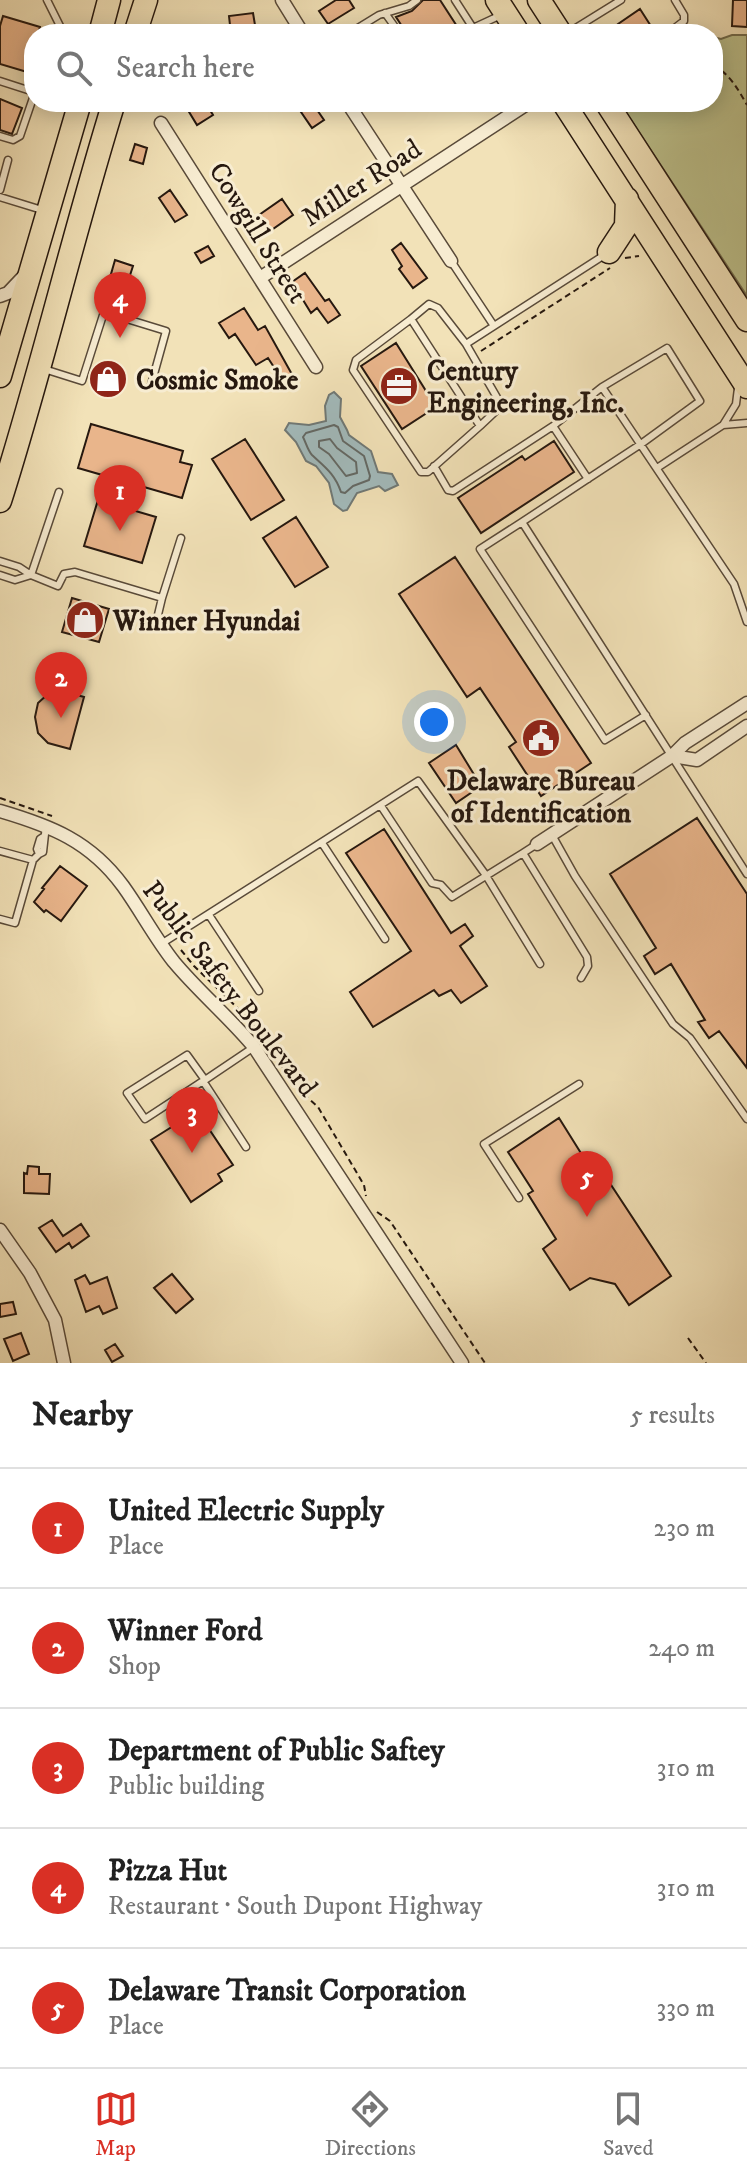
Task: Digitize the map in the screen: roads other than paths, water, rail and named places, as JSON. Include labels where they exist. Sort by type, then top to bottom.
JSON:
[{"type":"highway","points":[[103,24],[109,0]]},
{"type":"highway","points":[[124,24],[131,0]]},
{"type":"highway","points":[[138,24],[146,0]]},
{"type":"highway","points":[[501,6],[513,24]]},
{"type":"highway","points":[[546,6],[557,24]]},
{"type":"highway","points":[[0,376],[75,112]]},
{"type":"highway","points":[[0,501],[40,368],[86,190],[102,112]]},
{"type":"highway","points":[[86,190],[111,112]]},
{"type":"highway","points":[[570,112],[627,199],[650,254]]},
{"type":"highway","points":[[612,112],[747,320]]},
{"type":"highway","points":[[615,259],[626,226],[627,199]]},
{"type":"highway","points":[[615,259],[643,247],[742,380]]},
{"type":"street","points":[[282,0],[297,24]]},
{"type":"street","points":[[354,112],[451,261]]},
{"type":"street","name":"Miller Road","points":[[260,278],[514,112]]},
{"type":"street","name":"Cowgill Street","points":[[161,123],[316,367]]},
{"type":"street","points":[[0,296],[8,293],[32,266]]},
{"type":"street","points":[[537,844],[747,703]]},
{"type":"street","points":[[672,756],[697,760],[747,726]]},
{"type":"street","name":"Public Safety Boulevard","points":[[0,811],[78,842],[110,870],[184,974],[226,1013],[254,1047],[462,1363]]},
{"type":"street","points":[[0,1230],[30,1273],[55,1320],[64,1363]]},
{"type":"lane","points":[[47,0],[59,24]]},
{"type":"lane","points":[[366,24],[417,0]]},
{"type":"lane","points":[[455,0],[470,24]]},
{"type":"lane","points":[[580,24],[621,0]]},
{"type":"lane","points":[[675,0],[684,15],[680,24]]},
{"type":"lane","points":[[478,24],[501,6]]},
{"type":"lane","points":[[385,13],[392,24]]},
{"type":"lane","points":[[0,81],[24,89]]},
{"type":"lane","points":[[0,136],[13,140],[20,136],[28,112]]},
{"type":"lane","points":[[0,190],[8,160]]},
{"type":"lane","points":[[0,197],[48,211]]},
{"type":"lane","points":[[466,344],[615,259]]},
{"type":"lane","points":[[451,261],[494,326]]},
{"type":"lane","points":[[429,304],[438,308],[466,344],[499,401],[498,409],[428,472],[421,472],[353,370],[356,360],[429,304]]},
{"type":"lane","points":[[40,368],[82,381],[104,312],[166,331],[151,385]]},
{"type":"lane","points":[[411,319],[480,426]]},
{"type":"lane","points":[[434,466],[448,490],[453,491],[553,426],[602,387],[667,348],[700,401],[641,444],[480,549],[605,740],[646,715]]},
{"type":"lane","points":[[657,468],[723,425],[736,404],[742,380]]},
{"type":"lane","points":[[602,387],[734,584],[747,622]]},
{"type":"lane","points":[[723,425],[747,423]]},
{"type":"lane","points":[[553,426],[588,479]]},
{"type":"lane","points":[[31,575],[59,492]]},
{"type":"lane","points":[[522,522],[747,874]]},
{"type":"lane","points":[[156,623],[181,538]]},
{"type":"lane","points":[[0,561],[58,586],[64,574],[75,572],[162,598]]},
{"type":"lane","points":[[0,575],[15,580],[31,575]]},
{"type":"lane","points":[[161,944],[418,781],[486,875],[540,964]]},
{"type":"lane","points":[[381,806],[432,883],[441,885],[452,897],[537,844]]},
{"type":"lane","points":[[0,919],[15,923],[33,860],[39,854],[37,849],[45,831]]},
{"type":"lane","points":[[552,835],[575,876],[673,1024],[690,1038],[747,1119]]},
{"type":"lane","points":[[322,843],[385,939]]},
{"type":"lane","points":[[0,851],[33,860]]},
{"type":"lane","points":[[523,853],[587,957],[588,966],[581,978]]},
{"type":"lane","points":[[209,915],[259,991]]},
{"type":"lane","points":[[246,1147],[204,1081],[187,1055],[127,1093],[145,1119],[204,1081],[254,1047]]},
{"type":"lane","points":[[519,1198],[484,1144],[579,1084]]},
{"type":"water","points":[[334,392],[341,399],[340,417],[349,435],[371,451],[378,472],[392,474],[398,485],[385,491],[379,486],[357,493],[347,510],[343,511],[334,504],[329,483],[316,466],[306,461],[285,430],[289,423],[309,425],[326,421],[325,406],[329,395]]},
{"type":"place","name":"Pizza Hut","points":[[120,338]]},
{"type":"place","name":"Cosmic Smoke","points":[[108,379]]},
{"type":"place","name":"Century Engineering, Inc.","points":[[399,386]]},
{"type":"place","name":"United Electric Supply","points":[[120,531]]},
{"type":"place","name":"Winner Hyundai","points":[[85,620]]},
{"type":"place","name":"Winner Ford","points":[[61,718]]},
{"type":"place","name":"Delaware Bureau of Identification","points":[[541,738]]},
{"type":"place","name":"Department of Public Saftey","points":[[192,1153]]},
{"type":"place","name":"Delaware Transit Corporation","points":[[587,1217]]}]
